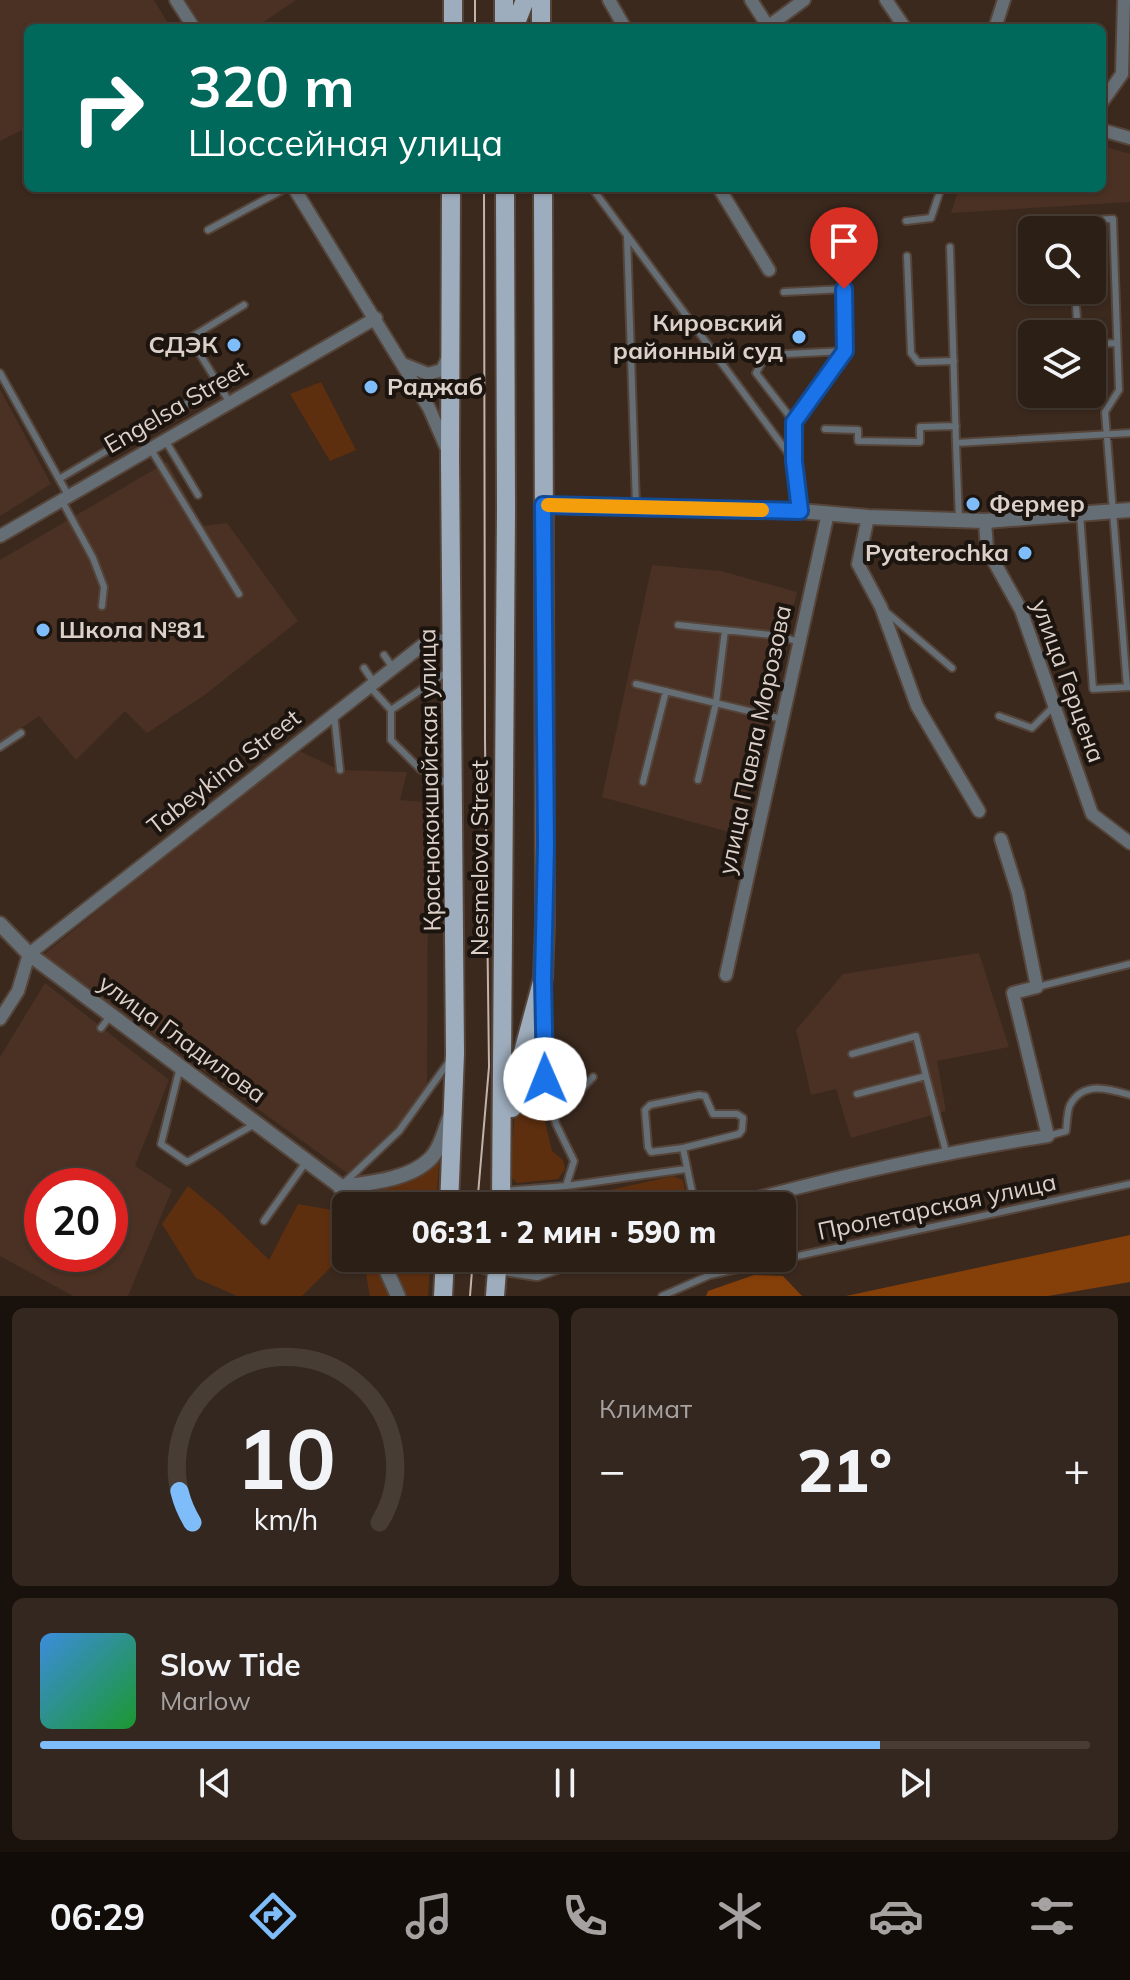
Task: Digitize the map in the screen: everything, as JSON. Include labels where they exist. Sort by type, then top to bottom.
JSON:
[{"type":"main road","points":[[453,0],[453,24]]},
{"type":"main road","points":[[504,0],[504,24]]},
{"type":"main road","points":[[516,24],[525,0]]},
{"type":"main road","points":[[541,0],[541,24]]},
{"type":"main road","points":[[450,460],[451,192]]},
{"type":"main road","name":"Nesmelova Street","points":[[501,1192],[505,192]]},
{"type":"main road","points":[[503,1162],[519,1067],[543,978],[546,838],[543,192]]},
{"type":"main road","name":"Краснококшайская улица","points":[[450,460],[455,1103],[450,1192]]},
{"type":"main road","points":[[443,1296],[444,1272]]},
{"type":"main road","points":[[495,1296],[497,1272]]},
{"type":"street","points":[[176,0],[191,24]]},
{"type":"street","points":[[609,0],[623,24]]},
{"type":"street","points":[[751,0],[766,24]]},
{"type":"street","points":[[772,24],[804,0]]},
{"type":"street","points":[[886,0],[902,24]]},
{"type":"street","points":[[996,24],[1004,0]]},
{"type":"street","points":[[1106,97],[1126,74],[1124,0]]},
{"type":"street","points":[[1106,131],[1130,138]]},
{"type":"street","name":"Краснококшайская улица","points":[[297,192],[403,364],[439,428],[450,460]]},
{"type":"street","points":[[721,192],[769,270]]},
{"type":"street","name":"Engelsa Street","points":[[0,536],[376,318]]},
{"type":"street","points":[[403,364],[423,374],[442,370],[447,361],[450,326]]},
{"type":"street","points":[[543,505],[800,511],[985,521],[1130,510]]},
{"type":"street","name":"улица Павла Морозова","points":[[726,975],[828,513]]},
{"type":"street","points":[[868,517],[858,564],[881,607],[917,706],[979,811]]},
{"type":"street","name":"улица Герцена","points":[[985,521],[987,549],[1021,610],[1092,814],[1130,843]]},
{"type":"street","name":"Tabeykina Street","points":[[29,954],[429,640],[452,641]]},
{"type":"street","points":[[780,1192],[946,1152],[1048,1136],[1013,993],[1037,987],[1018,893],[1001,839]]},
{"type":"street","name":"улица Гладилова","points":[[0,924],[29,954],[347,1192]]},
{"type":"street","points":[[0,1019],[18,991],[29,954]]},
{"type":"street","points":[[343,1192],[340,1187],[403,1174],[430,1159],[440,1144],[455,1103]]},
{"type":"street","points":[[387,1272],[398,1296]]},
{"type":"lane","points":[[208,230],[279,192]]},
{"type":"lane","points":[[595,192],[794,461]]},
{"type":"lane","points":[[906,221],[931,218],[940,192]]},
{"type":"lane","points":[[1080,514],[1093,689],[1128,687],[1105,412],[1119,390],[1113,219],[1106,219]]},
{"type":"lane","points":[[627,236],[636,509]]},
{"type":"lane","points":[[950,247],[959,519]]},
{"type":"lane","points":[[907,256],[911,353],[918,362],[954,361]]},
{"type":"lane","points":[[784,292],[844,289],[845,351],[794,422],[794,461],[800,511]]},
{"type":"lane","points":[[230,403],[190,338],[244,305]]},
{"type":"lane","points":[[1106,343],[1117,343]]},
{"type":"lane","points":[[794,422],[756,373],[766,355],[845,351]]},
{"type":"lane","points":[[0,373],[59,479],[104,587],[102,606]]},
{"type":"lane","points":[[59,479],[218,385]]},
{"type":"lane","points":[[825,429],[858,430],[858,441],[920,442],[920,427],[956,426]]},
{"type":"lane","points":[[956,443],[1130,433]]},
{"type":"lane","points":[[165,439],[198,495]]},
{"type":"lane","points":[[150,448],[239,594]]},
{"type":"lane","points":[[881,607],[952,668]]},
{"type":"lane","points":[[678,625],[780,636],[799,642]]},
{"type":"lane","points":[[698,780],[716,703],[725,630]]},
{"type":"lane","points":[[384,655],[393,668]]},
{"type":"lane","points":[[364,668],[391,710],[391,740],[420,769],[454,788]]},
{"type":"lane","points":[[391,710],[453,668]]},
{"type":"lane","points":[[636,684],[782,719]]},
{"type":"lane","points":[[643,782],[666,691]]},
{"type":"lane","points":[[999,716],[1032,728],[1055,706]]},
{"type":"lane","points":[[334,714],[340,770]]},
{"type":"lane","points":[[0,747],[21,733]]},
{"type":"lane","points":[[1037,987],[1130,964]]},
{"type":"lane","points":[[543,978],[545,1079],[553,1113],[574,1161],[566,1186]]},
{"type":"lane","points":[[101,1028],[111,1014]]},
{"type":"lane","points":[[852,1054],[916,1036],[946,1152]]},
{"type":"lane","points":[[340,1187],[399,1131],[455,1054]]},
{"type":"lane","points":[[180,1065],[161,1144],[187,1162],[258,1123]]},
{"type":"lane","points":[[857,1094],[926,1076]]},
{"type":"lane","points":[[553,1113],[566,1106],[593,1077]]},
{"type":"lane","points":[[1048,1136],[1066,1131],[1070,1105],[1085,1091],[1101,1086],[1130,1095]]},
{"type":"lane","points":[[699,1095],[705,1096],[713,1114],[737,1114],[743,1118],[739,1134],[683,1148],[651,1152],[644,1115],[650,1105],[699,1095]]},
{"type":"lane","points":[[683,1148],[692,1192]]},
{"type":"lane","points":[[264,1221],[307,1161]]},
{"type":"lane","points":[[536,1192],[686,1169]]},
{"type":"lane","name":"Пролетарская улица","points":[[662,1296],[710,1275],[1130,1184]]},
{"type":"shaded area","points":[[0,0],[154,0],[169,24],[24,24],[24,129],[0,141]]},
{"type":"shaded area","points":[[185,0],[296,0],[261,24],[201,24]]},
{"type":"shaded area","points":[[1106,147],[1130,154],[1130,202],[951,213],[958,192],[1106,192]]},
{"type":"shaded area","points":[[321,382],[356,450],[330,461],[290,394]]},
{"type":"shaded area","points":[[0,389],[51,484],[0,516]]},
{"type":"shaded area","points":[[167,462],[203,526],[227,523],[298,621],[206,694],[147,733],[125,711],[76,760],[39,716],[0,743],[0,560]]},
{"type":"shaded area","points":[[652,565],[721,571],[797,592],[736,834],[602,797]]},
{"type":"shaded area","points":[[297,750],[340,770],[407,772],[400,800],[425,802],[428,858],[427,1098],[347,1173],[43,955]]},
{"type":"shaded area","points":[[979,953],[1009,1047],[937,1061],[946,1111],[851,1138],[836,1089],[811,1095],[796,1030],[843,974]]},
{"type":"shaded area","points":[[45,983],[169,1080],[135,1166],[172,1190],[128,1296],[73,1296],[29,1272],[128,1272],[128,1168],[24,1168],[24,1269],[0,1256],[0,1057]]},
{"type":"shaded area","points":[[537,1027],[536,1117],[544,1118],[552,1151],[563,1160],[565,1169],[558,1179],[517,1183],[509,1175],[516,1104]]},
{"type":"shaded area","points":[[436,1158],[439,1163],[437,1192],[387,1192],[382,1187]]},
{"type":"shaded area","points":[[673,1176],[683,1180],[685,1192],[601,1192]]},
{"type":"shaded area","points":[[188,1186],[269,1260],[298,1204],[332,1210],[331,1267],[302,1296],[237,1296],[196,1278],[162,1224]]},
{"type":"shaded area","points":[[1130,1235],[1130,1282],[1048,1296],[846,1296]]},
{"type":"shaded area","points":[[366,1272],[383,1272],[394,1296],[370,1296]]},
{"type":"shaded area","points":[[395,1272],[430,1272],[428,1296],[406,1296]]},
{"type":"shaded area","points":[[754,1275],[783,1276],[802,1296],[706,1296],[708,1291]]},
{"type":"tram line","points":[[475,0],[475,24]]},
{"type":"tram line","points":[[478,1192],[489,1067],[484,192]]},
{"type":"tram line","points":[[470,1296],[472,1272]]},
{"type":"slow traffic","points":[[548,505],[762,510]]},
{"type":"place","name":"Кировский районный суд","points":[[799,337]]},
{"type":"place","name":"СДЭК","points":[[234,345]]},
{"type":"place","name":"Раджаб","points":[[371,387]]},
{"type":"place","name":"Фермер","points":[[973,504]]},
{"type":"place","name":"Pyaterochka","points":[[1025,553]]},
{"type":"place","name":"Школа №81","points":[[43,630]]},
{"type":"route","points":[[545,1079],[543,505],[800,511],[794,461],[794,422],[845,351],[844,289]]}]
